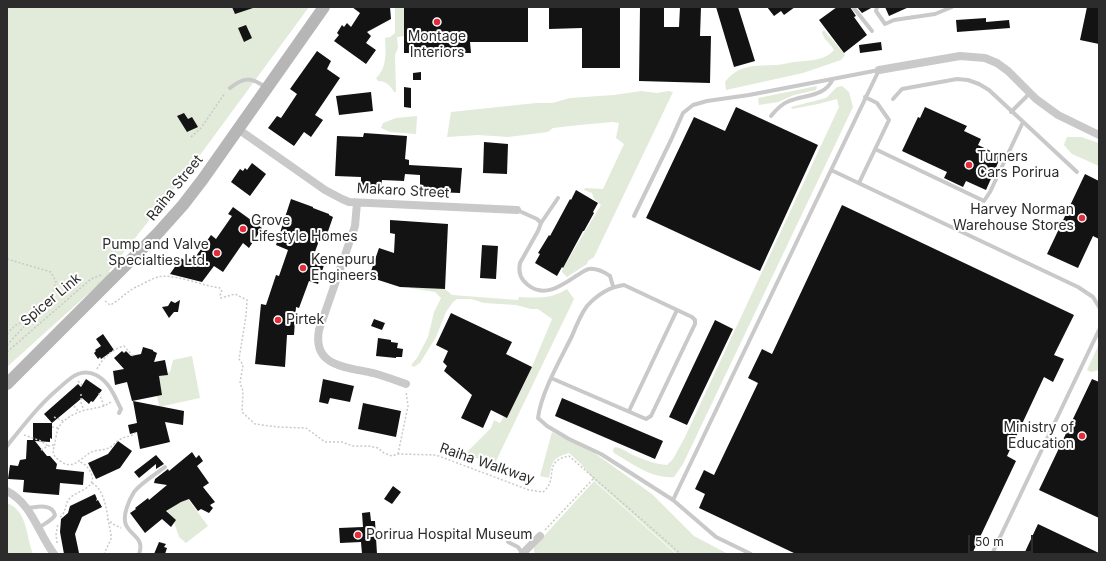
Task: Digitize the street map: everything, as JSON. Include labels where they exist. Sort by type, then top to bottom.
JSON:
[{"type":"main road","name":"Raiha Street","points":[[7,384],[158,233],[183,205],[324,7]]},
{"type":"street","points":[[880,70],[960,56],[985,58],[997,63],[1008,71],[1036,99],[1058,115],[1099,135]]},
{"type":"street","name":"Makaro Street","points":[[238,129],[329,192],[342,199],[357,203],[517,210]]},
{"type":"street","points":[[1086,129],[1099,130]]},
{"type":"street","points":[[357,203],[355,226],[319,330],[318,348],[324,357],[337,365],[384,376],[406,384]]},
{"type":"street","points":[[7,491],[21,500],[39,528],[46,543],[56,551]]},
{"type":"street","points":[[523,554],[540,536]]},
{"type":"lane","points":[[853,7],[872,31]]},
{"type":"lane","points":[[877,7],[876,11],[884,24],[894,20],[935,14],[952,7]]},
{"type":"lane","points":[[634,216],[683,113],[693,105],[707,101],[749,95],[880,70]]},
{"type":"lane","points":[[673,500],[865,97],[880,70]]},
{"type":"lane","points":[[230,88],[239,81],[250,79],[267,88]]},
{"type":"lane","points":[[771,116],[780,106],[787,102],[823,92],[828,88],[833,79]]},
{"type":"lane","points":[[893,98],[902,89],[956,79],[968,80],[979,84],[989,90],[1077,172]]},
{"type":"lane","points":[[1011,112],[1030,93]]},
{"type":"lane","points":[[859,183],[889,120],[877,103],[865,97]]},
{"type":"lane","points":[[875,148],[984,201],[1023,122]]},
{"type":"lane","points":[[831,170],[1078,287],[1093,297],[1099,307]]},
{"type":"lane","points":[[558,198],[541,223],[520,263],[519,269],[523,282],[536,290],[544,291],[556,289],[583,272],[591,269],[600,271],[610,276],[614,286]]},
{"type":"lane","points":[[517,210],[537,219],[541,223]]},
{"type":"lane","points":[[551,378],[646,419],[651,416],[695,324],[695,320],[692,317],[624,285],[614,286],[605,291],[586,307],[551,378],[539,406],[538,418],[547,426],[601,454],[673,500],[716,537],[751,554]]},
{"type":"lane","points":[[629,411],[677,310]]},
{"type":"lane","points":[[992,554],[1099,330]]},
{"type":"lane","points":[[7,446],[36,410],[69,380],[80,373],[94,374],[104,380],[121,409],[119,413]]},
{"type":"lane","points":[[139,554],[141,546],[140,542],[126,524],[125,515],[135,491],[165,467]]},
{"type":"lane","points":[[27,508],[50,507],[54,511],[55,515],[53,518],[45,522],[39,528]]},
{"type":"lane","points":[[508,542],[518,547],[523,554]]},
{"type":"path","points":[[191,137],[200,128],[230,88]]},
{"type":"path","points":[[7,259],[51,272],[56,282],[53,292],[45,304],[7,345]]},
{"type":"path","name":"Spicer Link","points":[[7,352],[91,279],[100,275],[112,279]]},
{"type":"path","name":"Raiha Walkway","points":[[98,294],[110,305],[135,288],[160,276],[178,278],[203,286],[220,288],[222,292],[220,295],[221,298],[235,294],[247,300],[239,359],[244,365],[240,384],[243,391],[242,412],[255,424],[306,428],[325,442],[342,442],[353,446],[369,446],[378,448],[384,453],[392,456],[398,454],[436,455],[529,490],[543,492],[550,484],[555,462],[560,458],[570,456],[681,554]]},
{"type":"path","name":"Spicer Link","points":[[7,334],[22,322],[25,324],[24,326]]},
{"type":"path","points":[[94,374],[106,356],[117,348],[124,346],[133,356]]},
{"type":"path","points":[[398,454],[408,406],[406,384]]},
{"type":"path","points":[[99,393],[104,406]]},
{"type":"path","points":[[82,394],[81,402],[84,411]]},
{"type":"path","points":[[115,398],[104,406],[79,412],[64,421],[58,428],[54,445],[53,452],[56,458],[67,464],[80,462],[90,453],[109,448],[119,439],[131,436],[135,433]]},
{"type":"path","points":[[74,406],[79,412]]},
{"type":"path","points":[[54,417],[64,421]]},
{"type":"path","points":[[52,427],[58,428]]},
{"type":"path","points":[[18,432],[41,441],[48,446]]},
{"type":"path","points":[[42,450],[48,446],[54,445]]},
{"type":"path","points":[[56,551],[57,526],[60,518],[65,512],[66,504],[70,498],[89,487],[92,483],[92,477],[87,466],[80,462]]},
{"type":"path","points":[[540,536],[594,478]]},
{"type":"path","points":[[92,483],[98,487],[102,495],[111,536],[104,554]]},
{"type":"path","points":[[108,519],[120,528],[128,527]]},
{"type":"green space","points":[[7,7],[309,7],[189,170],[109,271],[110,273],[108,273],[110,274],[7,367]]},
{"type":"green space","points":[[395,7],[404,7],[404,36],[397,37],[398,48],[395,55],[396,92],[394,92],[388,84],[378,81],[376,78],[380,74],[384,65],[385,38],[390,37],[395,33]]},
{"type":"green space","points":[[824,30],[845,55],[841,60],[803,73],[726,90],[725,82],[730,76],[741,69],[754,66],[777,65],[815,60],[830,54],[834,50],[824,37],[822,32]]},
{"type":"green space","points":[[817,86],[816,90],[794,95],[778,102],[759,105],[758,98]]},
{"type":"green space","points":[[842,86],[849,92],[853,107],[683,464],[674,477],[658,476],[643,470],[614,453],[613,450],[615,447],[641,459],[667,465],[673,459],[684,439],[839,107],[837,99],[792,109],[791,107],[826,98],[837,87]]},
{"type":"green space","points":[[641,91],[657,93],[668,91],[673,92],[594,257],[588,261],[587,264],[567,277],[562,272],[563,268],[601,205],[594,199],[592,193],[584,190],[585,188],[603,189],[624,144],[616,138],[619,123],[613,122],[553,128],[548,132],[508,137],[478,135],[447,137],[451,112],[536,103],[552,103],[570,98],[614,95]]},
{"type":"green space","points":[[417,116],[416,134],[390,132],[381,128],[383,123],[396,118]]},
{"type":"green space","points":[[1067,137],[1081,137],[1099,143],[1099,166],[1072,154],[1064,145]]},
{"type":"green space","points":[[410,287],[445,289],[452,295],[518,300],[519,297],[538,298],[556,295],[567,289],[574,299],[495,463],[464,455],[491,428],[494,420],[500,423],[504,416],[507,418],[532,367],[552,319],[538,309],[531,309],[516,305],[484,303],[471,299],[457,299],[446,312],[436,337],[420,363],[414,367],[411,365],[417,358],[428,337],[434,312],[441,298],[435,292]]},
{"type":"green space","points":[[1099,344],[1099,370],[1091,372],[1087,370]]},
{"type":"green space","points":[[192,356],[200,398],[163,407],[159,406],[157,396],[162,395],[160,385],[153,377],[167,375],[167,373],[170,372],[173,360]]},
{"type":"green space","points":[[552,432],[593,452],[652,494],[694,536],[728,554],[677,554],[594,480],[581,464],[569,453],[554,461],[549,478],[540,476]]},
{"type":"green space","points":[[594,481],[676,554],[536,554],[534,552],[534,547]]},
{"type":"green space","points":[[188,499],[208,526],[186,543],[179,537],[174,522],[175,520],[167,511]]},
{"type":"green space","points":[[7,503],[14,507],[23,518],[33,554],[7,554]]},
{"type":"building","points":[[232,7],[253,7],[253,8],[235,14]]},
{"type":"building","points":[[352,7],[390,7],[391,19],[367,32],[371,36],[366,43],[376,50],[366,64],[334,41],[339,35],[337,33],[342,25],[344,27],[347,23],[351,27],[360,13]]},
{"type":"building","name":"Montage Interiors","points":[[404,7],[528,7],[528,42],[470,42],[471,53],[404,53]]},
{"type":"building","points":[[549,7],[620,7],[620,68],[582,68],[582,28],[549,29]]},
{"type":"building","points":[[640,7],[664,7],[664,27],[679,27],[680,7],[701,7],[700,36],[711,36],[710,83],[639,81]]},
{"type":"building","points":[[716,7],[738,7],[755,61],[734,67]]},
{"type":"building","points":[[767,7],[795,7],[784,15],[781,11],[774,16]]},
{"type":"building","points":[[837,7],[850,7],[856,16],[854,17],[867,35],[844,53],[819,20]]},
{"type":"building","points":[[857,7],[873,7],[862,13]]},
{"type":"building","points":[[885,7],[909,7],[889,16]]},
{"type":"building","points":[[1087,7],[1099,7],[1099,44],[1080,40]]},
{"type":"building","points":[[986,18],[986,22],[1009,20],[1010,28],[957,32],[956,20]]},
{"type":"building","points":[[246,25],[252,38],[244,42],[238,28]]},
{"type":"building","points":[[881,42],[882,50],[860,53],[859,45]]},
{"type":"building","points":[[317,51],[331,61],[327,69],[340,78],[315,115],[323,120],[311,137],[304,132],[294,146],[268,128],[277,116],[281,118],[297,94],[290,89]]},
{"type":"building","points":[[421,72],[421,80],[413,80],[413,73]]},
{"type":"building","points":[[404,87],[411,88],[411,108],[404,107]]},
{"type":"building","points":[[371,92],[373,111],[339,115],[336,96]]},
{"type":"building","points":[[736,107],[818,145],[760,271],[646,218],[694,117],[725,131]]},
{"type":"building","points":[[925,107],[967,126],[964,131],[981,139],[978,145],[1001,156],[986,190],[966,181],[963,187],[944,178],[947,172],[902,151],[918,117],[920,118]]},
{"type":"building","points":[[184,113],[188,119],[192,117],[198,127],[187,132],[177,116]]},
{"type":"building","points":[[364,133],[407,136],[405,159],[409,160],[409,165],[462,168],[460,193],[420,192],[420,175],[405,174],[404,181],[382,180],[381,187],[361,186],[361,177],[335,176],[337,136],[363,137]]},
{"type":"building","points":[[484,142],[508,144],[507,174],[483,173]]},
{"type":"building","points":[[252,163],[266,174],[250,196],[231,182],[240,169],[243,171],[245,168],[247,170]]},
{"type":"building","name":"Harvey Norman Warehouse Stores","points":[[1085,174],[1099,181],[1099,239],[1093,236],[1078,268],[1047,254]]},
{"type":"building","points":[[576,190],[598,203],[584,231],[557,276],[535,263],[540,254],[538,253],[549,235],[550,236]]},
{"type":"building","points":[[291,199],[313,207],[333,217],[325,240],[320,238],[312,260],[324,265],[318,284],[309,281],[299,308],[296,307],[294,335],[287,335],[285,367],[255,364],[261,304],[266,305],[276,275],[279,276],[288,250],[276,245]]},
{"type":"building","points":[[842,205],[1074,315],[1054,355],[1064,359],[1053,382],[1044,377],[1007,456],[1016,461],[972,554],[796,554],[699,508],[705,494],[695,489],[704,470],[714,475],[758,383],[748,378],[762,349],[772,354]]},
{"type":"building","points":[[233,207],[262,228],[249,248],[243,243],[223,272],[214,266],[202,282],[170,274],[181,258],[187,262],[191,257],[194,259],[211,235],[216,239],[232,216],[228,214]]},
{"type":"building","points":[[390,220],[448,224],[445,289],[400,287],[369,277],[379,248],[394,253],[395,234],[390,233]]},
{"type":"building","points":[[482,245],[498,246],[496,279],[480,278]]},
{"type":"building","points":[[180,300],[178,312],[174,312],[169,318],[162,307],[168,306],[171,301],[175,303]]},
{"type":"building","points":[[451,313],[512,342],[506,354],[532,367],[507,418],[491,410],[483,428],[461,418],[472,395],[444,371],[447,366],[443,362],[448,351],[436,345]]},
{"type":"building","points":[[374,319],[385,323],[382,330],[371,326]]},
{"type":"building","points":[[715,320],[733,329],[687,425],[669,417]]},
{"type":"building","points":[[103,334],[114,350],[101,359],[100,357],[98,359],[94,353],[96,351],[95,350],[101,346],[96,339]]},
{"type":"building","points":[[378,338],[391,340],[391,342],[398,343],[397,348],[403,349],[402,357],[396,358],[376,356]]},
{"type":"building","points":[[143,347],[157,353],[154,362],[165,360],[168,375],[159,376],[162,395],[132,401],[127,382],[115,385],[113,371],[124,369],[114,358],[122,351],[124,353],[126,351],[131,356],[141,354]]},
{"type":"building","points":[[86,379],[102,390],[93,402],[91,401],[89,404],[82,398],[52,423],[44,414],[78,384],[81,387]]},
{"type":"building","points":[[323,379],[354,386],[350,402],[330,398],[328,404],[319,402]]},
{"type":"building","name":"Ministry of Education","points":[[1092,379],[1099,382],[1099,518],[1039,490]]},
{"type":"building","points":[[562,398],[663,441],[655,459],[555,416]]},
{"type":"building","points":[[133,401],[184,411],[183,425],[165,422],[170,442],[140,449],[137,432],[130,434],[128,425],[137,423]]},
{"type":"building","points":[[363,403],[401,411],[396,437],[358,429]]},
{"type":"building","points":[[33,423],[52,423],[52,439],[50,438],[50,442],[35,441],[47,456],[50,456],[57,464],[56,469],[84,472],[83,485],[60,483],[59,495],[34,493],[23,492],[24,480],[8,479],[10,465],[18,466],[20,460],[26,459],[27,440],[33,440]]},
{"type":"building","points":[[118,441],[132,451],[120,468],[96,479],[88,463],[108,454]]},
{"type":"building","points":[[192,452],[196,458],[199,455],[203,461],[197,466],[209,483],[203,487],[215,502],[210,505],[213,508],[209,513],[201,509],[198,511],[189,499],[166,511],[176,520],[171,527],[162,519],[145,533],[130,513],[167,485],[154,483],[155,479],[168,469],[169,471]]},
{"type":"building","points":[[156,455],[164,464],[156,469],[156,464],[139,478],[134,472]]},
{"type":"building","points":[[393,486],[401,492],[392,504],[384,499]]},
{"type":"building","points":[[95,494],[97,499],[96,501],[98,500],[102,507],[82,517],[75,534],[79,553],[64,554],[60,532],[61,519],[68,513],[70,506]]},
{"type":"building","name":"Porirua Hospital Museum","points":[[370,512],[371,521],[375,521],[377,554],[362,554],[361,542],[340,543],[339,528],[363,527],[362,513]]},
{"type":"building","points":[[1038,524],[1099,553],[1099,554],[1024,554]]},
{"type":"building","points":[[159,542],[166,544],[164,547],[167,548],[165,554],[154,554]]},
{"type":"place","name":"Montage Interiors","points":[[437,22]]},
{"type":"place","name":"Turners Cars Porirua","points":[[969,165]]},
{"type":"place","name":"Harvey Norman Warehouse Stores","points":[[1082,218]]},
{"type":"place","name":"Grove Lifestyle Homes","points":[[243,229]]},
{"type":"place","name":"Pump and Valve Specialties Ltd.","points":[[217,253]]},
{"type":"place","name":"Kenepuru Engineers","points":[[303,268]]},
{"type":"place","name":"Pirtek","points":[[278,320]]},
{"type":"place","name":"Ministry of Education","points":[[1082,436]]},
{"type":"place","name":"Porirua Hospital Museum","points":[[358,535]]}]
